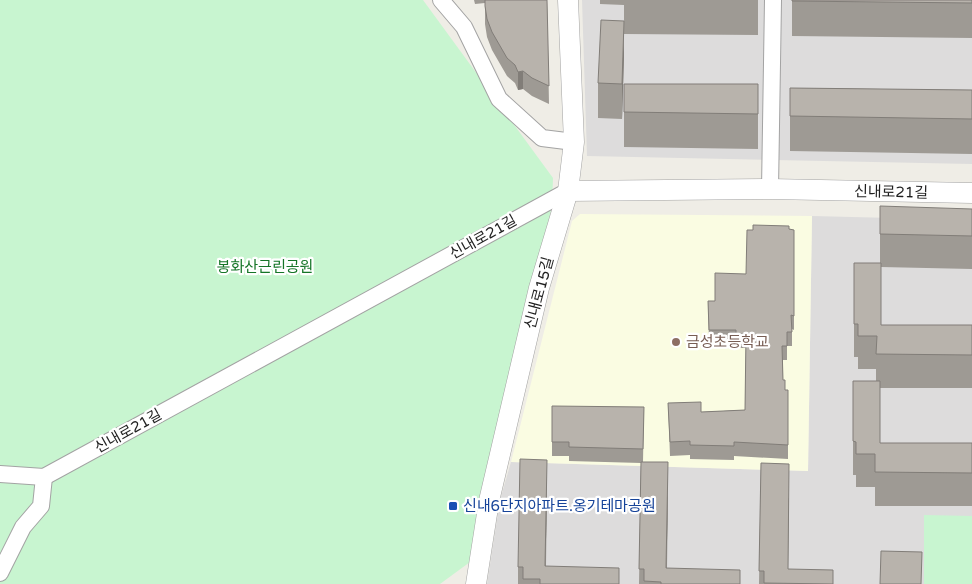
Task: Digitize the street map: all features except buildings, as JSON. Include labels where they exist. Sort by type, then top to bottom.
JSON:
[{"type":"street","points":[[440,0],[464,27],[499,99],[542,138],[574,142]]},
{"type":"street","name":"신내로15길","points":[[476,584],[489,501],[525,346],[539,288],[568,191],[574,142],[568,0]]},
{"type":"street","points":[[770,189],[773,0]]},
{"type":"street","name":"신내로21길","points":[[44,477],[568,191],[770,189],[972,193]]},
{"type":"street","points":[[0,474],[44,477],[41,506],[23,526],[0,573]]},
{"type":"shaded area","points":[[582,0],[972,0],[972,164],[587,156]]},
{"type":"shaded area","name":"금성초등학교","points":[[580,214],[812,216],[808,471],[511,462],[572,221]]},
{"type":"shaded area","points":[[812,216],[972,220],[972,584],[487,584],[500,500],[511,462],[808,471]]},
{"type":"green space","name":"봉화산근린공원","points":[[0,0],[423,0],[553,178],[552,206],[470,562],[440,584],[0,584]]},
{"type":"green space","points":[[924,515],[972,516],[972,584],[924,584]]},
{"type":"place","name":"금성초등학교","points":[[676,342]]},
{"type":"place","name":"신내6단지아파트.옹기테마공원","points":[[453,506]]}]
